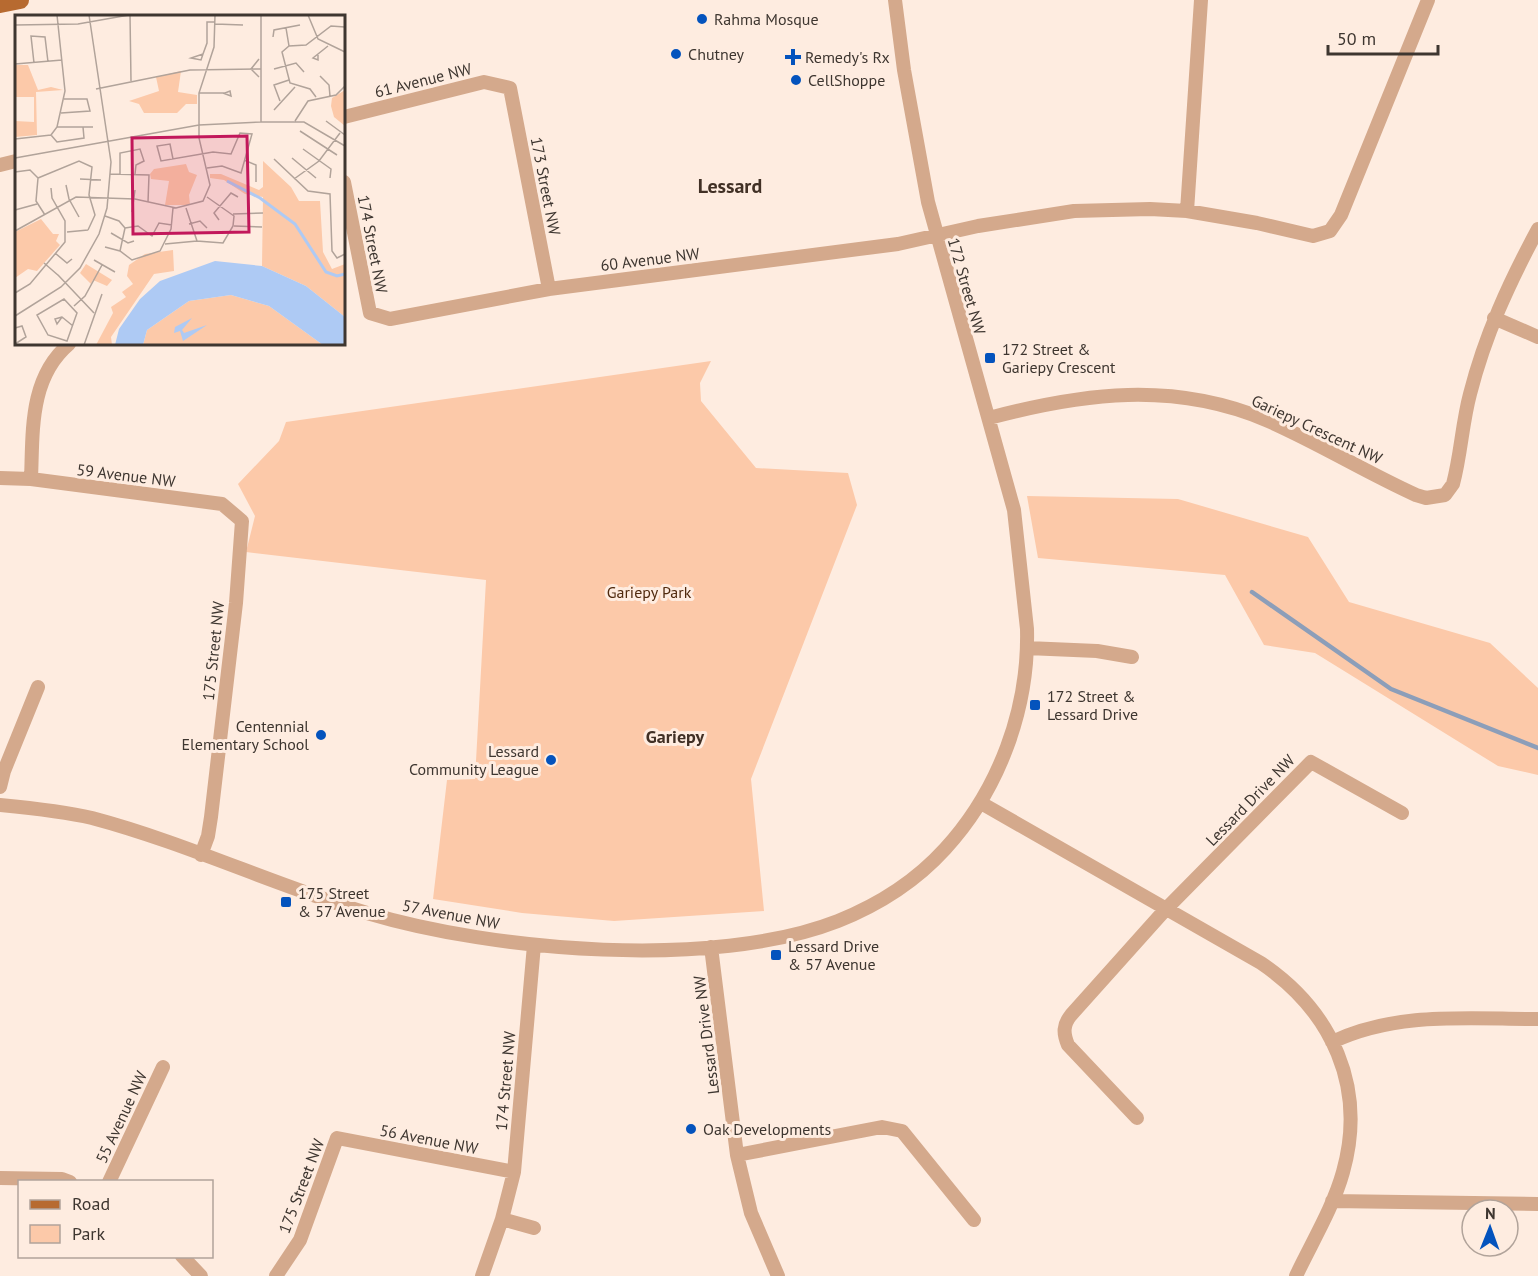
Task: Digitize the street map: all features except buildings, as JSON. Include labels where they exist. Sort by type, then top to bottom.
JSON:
[{"type":"main road","points":[[0,4],[20,0]]},
{"type":"street","name":"172 Street NW","points":[[838,921],[872,906],[926,868],[956,836],[981,803],[1008,747],[1021,695],[1027,648],[1018,535],[989,418],[936,236],[912,123],[895,0]]},
{"type":"street","points":[[1187,212],[1201,0]]},
{"type":"street","points":[[936,236],[1074,211],[1150,209],[1187,212],[1257,223],[1313,236],[1330,231],[1341,215],[1422,3]]},
{"type":"street","name":"61 Avenue NW","points":[[345,117],[484,82],[510,88]]},
{"type":"street","name":"173 Street NW","points":[[510,88],[549,289]]},
{"type":"street","points":[[0,165],[15,161]]},
{"type":"street","name":"174 Street NW","points":[[345,188],[370,313]]},
{"type":"street","name":"Gariepy Crescent NW","points":[[989,418],[1087,396],[1144,395],[1194,400],[1264,419],[1407,491],[1426,498],[1445,495],[1453,484],[1470,394],[1494,318],[1509,282],[1538,229]]},
{"type":"street","name":"60 Avenue NW","points":[[370,313],[390,319],[549,289],[889,246],[936,236]]},
{"type":"street","points":[[1494,318],[1538,337]]},
{"type":"street","points":[[31,479],[34,405],[55,356],[68,345]]},
{"type":"street","name":"59 Avenue NW","points":[[0,478],[31,479],[222,504],[242,521]]},
{"type":"street","name":"175 Street NW","points":[[201,855],[208,836],[211,817],[236,603],[242,521]]},
{"type":"street","points":[[1027,648],[1097,651],[1132,657]]},
{"type":"street","points":[[0,787],[4,771],[38,687]]},
{"type":"street","name":"Lessard Drive NW","points":[[1137,1118],[1068,1045],[1064,1030],[1071,1015],[1165,910],[1311,762],[1402,813]]},
{"type":"street","points":[[981,803],[1280,976],[1306,1001],[1332,1042],[1347,1085],[1351,1120],[1343,1172],[1332,1201],[1296,1276]]},
{"type":"street","name":"57 Avenue NW","points":[[0,805],[89,818],[371,914],[465,935],[534,945],[633,949],[711,947],[756,942],[838,921]]},
{"type":"street","name":"174 Street NW","points":[[482,1276],[502,1220],[514,1172],[534,945]]},
{"type":"street","name":"Lessard Drive NW","points":[[711,947],[737,1155],[751,1213],[778,1276]]},
{"type":"street","points":[[1332,1042],[1371,1026],[1401,1020],[1538,1019]]},
{"type":"street","name":"55 Avenue NW","points":[[110,1180],[163,1067]]},
{"type":"street","points":[[737,1155],[892,1127],[908,1137],[974,1220]]},
{"type":"street","name":"175 Street NW","points":[[276,1276],[300,1240],[338,1138]]},
{"type":"street","name":"56 Avenue NW","points":[[338,1138],[514,1172]]},
{"type":"street","points":[[0,1178],[65,1180]]},
{"type":"street","points":[[1332,1201],[1538,1204]]},
{"type":"street","points":[[502,1220],[534,1228]]},
{"type":"street","points":[[183,1258],[201,1276]]},
{"type":"green space","name":"Gariepy Park","points":[[711,361],[700,383],[701,401],[756,468],[848,473],[857,505],[751,779],[764,911],[614,921],[522,913],[433,899],[447,780],[475,779],[486,580],[246,552],[255,516],[238,484],[279,441],[286,422]]},
{"type":"green space","points":[[1027,496],[1178,499],[1308,537],[1349,602],[1490,643],[1538,688],[1538,775],[1498,766],[1315,653],[1264,645],[1225,575],[1038,558]]},
{"type":"waterway","points":[[1252,592],[1391,689],[1538,748]]},
{"type":"place","name":"Rahma Mosque","points":[[702,19]]},
{"type":"place","name":"Chutney","points":[[676,54]]},
{"type":"place","name":"Remedy's Rx","points":[[793,57]]},
{"type":"place","name":"CellShoppe","points":[[796,80]]},
{"type":"place","name":"172 Street & Gariepy Crescent","points":[[990,358]]},
{"type":"place","name":"172 Street & Lessard Drive","points":[[1035,705]]},
{"type":"place","name":"Centennial Elementary School","points":[[321,735]]},
{"type":"place","name":"Lessard Community League","points":[[551,760]]},
{"type":"place","name":"175 Street & 57 Avenue","points":[[286,902]]},
{"type":"place","name":"Lessard Drive & 57 Avenue","points":[[776,955]]},
{"type":"place","name":"Oak Developments","points":[[691,1129]]},
{"type":"district","name":"Lessard","points":[[730,186]]},
{"type":"district","name":"Gariepy","points":[[675,737]]}]
